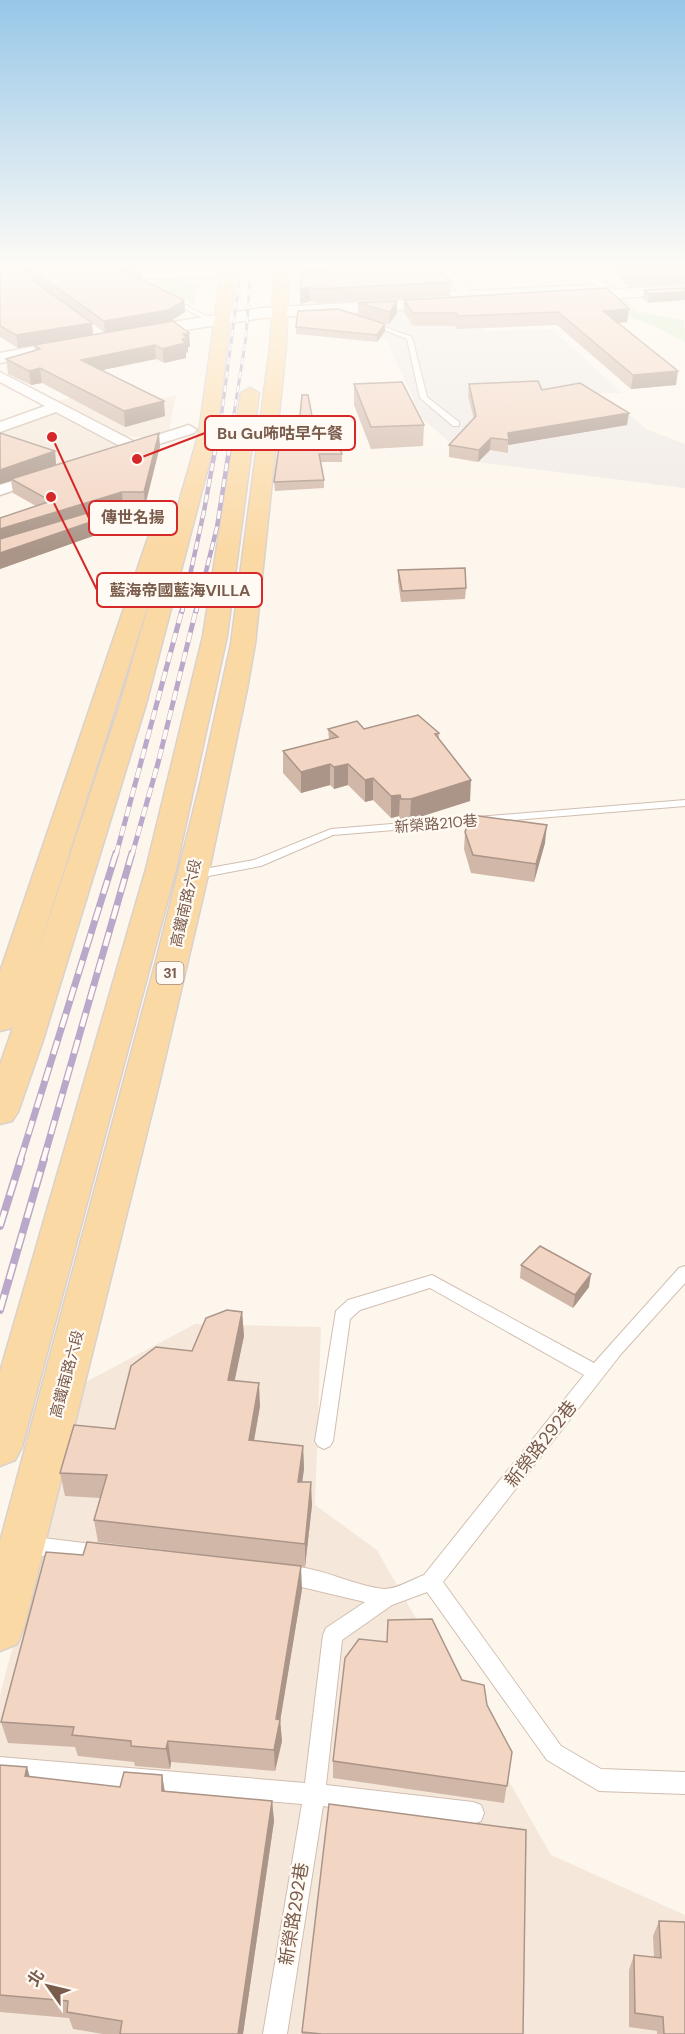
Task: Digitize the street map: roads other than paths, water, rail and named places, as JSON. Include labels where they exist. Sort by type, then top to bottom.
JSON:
[{"type":"main road","points":[[0,1020],[167,512],[189,430],[200,361]]},
{"type":"main road","points":[[0,1112],[26,1040],[133,704],[208,433],[207,361]]},
{"type":"main road","name":"31","points":[[0,1447],[160,869],[215,636],[269,361]]},
{"type":"main road","name":"高鐵南路六段","points":[[0,1628],[129,1139],[193,875],[235,684],[243,644],[273,361]]},
{"type":"main road","points":[[215,636],[235,684]]},
{"type":"main road","points":[[125,642],[133,704]]},
{"type":"street","points":[[0,376],[133,447]]},
{"type":"street","points":[[0,427],[56,407]]},
{"type":"street","points":[[110,454],[189,430]]},
{"type":"street","points":[[0,490],[66,468]]},
{"type":"lane","points":[[415,361],[424,398],[456,424]]},
{"type":"lane","points":[[118,513],[167,512]]},
{"type":"lane","name":"新榮路210巷","points":[[193,875],[257,863],[331,832],[685,803]]},
{"type":"lane","name":"新榮路292巷","points":[[275,2034],[314,1794],[333,1635],[386,1598],[431,1582],[596,1373],[685,1272]]},
{"type":"lane","points":[[324,1441],[342,1316],[354,1305],[432,1281],[596,1373]]},
{"type":"lane","points":[[22,1545],[117,1556]]},
{"type":"lane","points":[[259,1572],[307,1578],[386,1598]]},
{"type":"lane","points":[[431,1582],[554,1753],[600,1780],[685,1784]]},
{"type":"lane","points":[[0,1768],[314,1794],[473,1813]]},
{"type":"railway","points":[[221,420],[229,361]]},
{"type":"railway","points":[[233,420],[242,361]]},
{"type":"railway","points":[[182,612],[221,418]]},
{"type":"railway","points":[[196,612],[217,527],[234,418]]},
{"type":"railway","points":[[116,855],[182,610]]},
{"type":"railway","points":[[132,855],[158,763],[196,610]]},
{"type":"railway","points":[[20,1161],[116,853]]},
{"type":"railway","points":[[43,1161],[132,853]]},
{"type":"railway","points":[[0,1226],[21,1159]]},
{"type":"railway","points":[[0,1310],[44,1159]]},
{"type":"place","name":"傳世名揚","points":[[52,437]]},
{"type":"place","name":"Bu Gu咘咕早午餐","points":[[137,459]]},
{"type":"place","name":"藍海帝國藍海VILLA","points":[[51,497]]}]
